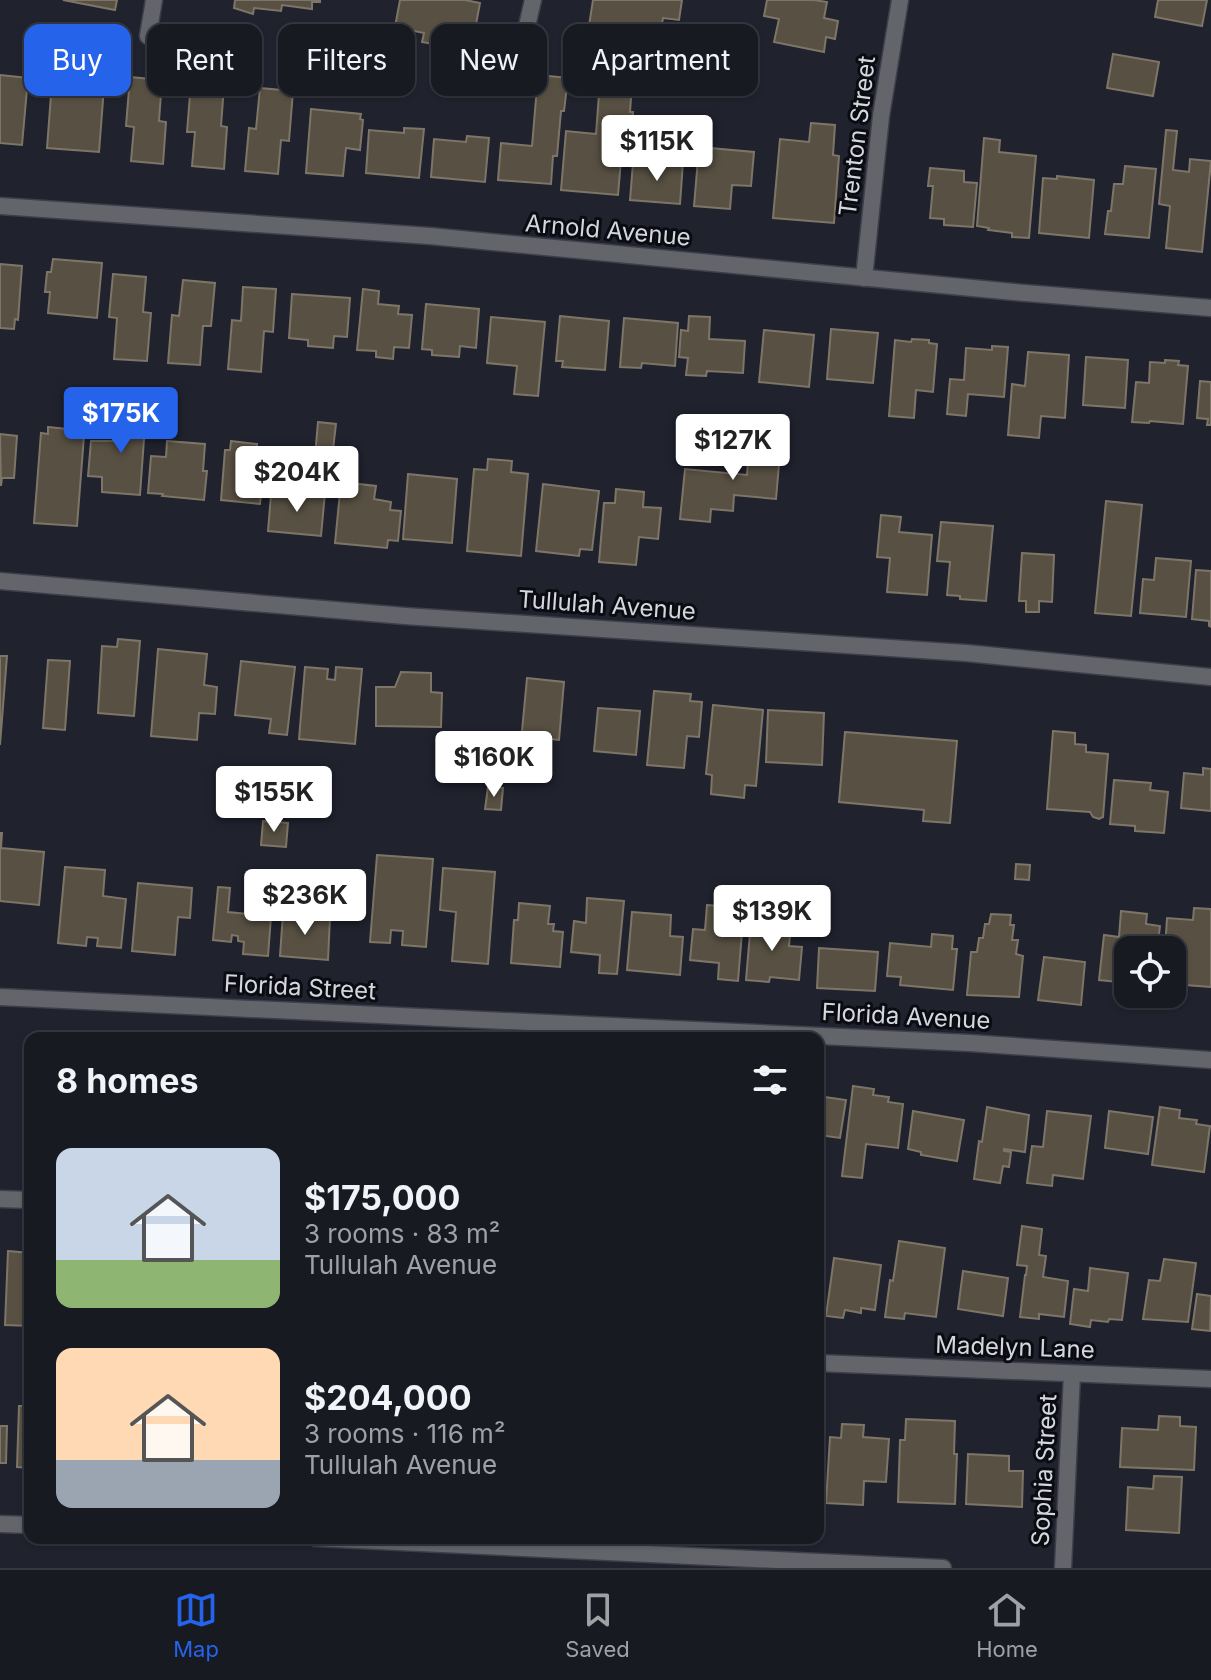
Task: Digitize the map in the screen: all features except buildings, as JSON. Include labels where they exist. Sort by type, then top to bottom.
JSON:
[{"type":"street","points":[[150,24],[154,0]]},
{"type":"street","points":[[527,24],[533,0]]},
{"type":"street","name":"Trenton Street","points":[[864,278],[881,116],[900,0]]},
{"type":"street","name":"Arnold Avenue","points":[[0,206],[430,236],[1211,308]]},
{"type":"street","name":"Tullulah Avenue","points":[[0,581],[421,617],[966,653],[1211,677]]},
{"type":"street","name":"Florida Street","points":[[0,997],[598,1032]]},
{"type":"street","name":"Florida Avenue","points":[[824,1039],[970,1043],[1211,1060]]},
{"type":"street","points":[[0,1199],[24,1200]]},
{"type":"street","name":"Madelyn Lane","points":[[824,1363],[1211,1379]]},
{"type":"street","name":"Sophia Street","points":[[1063,1568],[1072,1374]]},
{"type":"street","points":[[0,1524],[24,1525]]},
{"type":"street","points":[[441,1544],[943,1568]]}]
